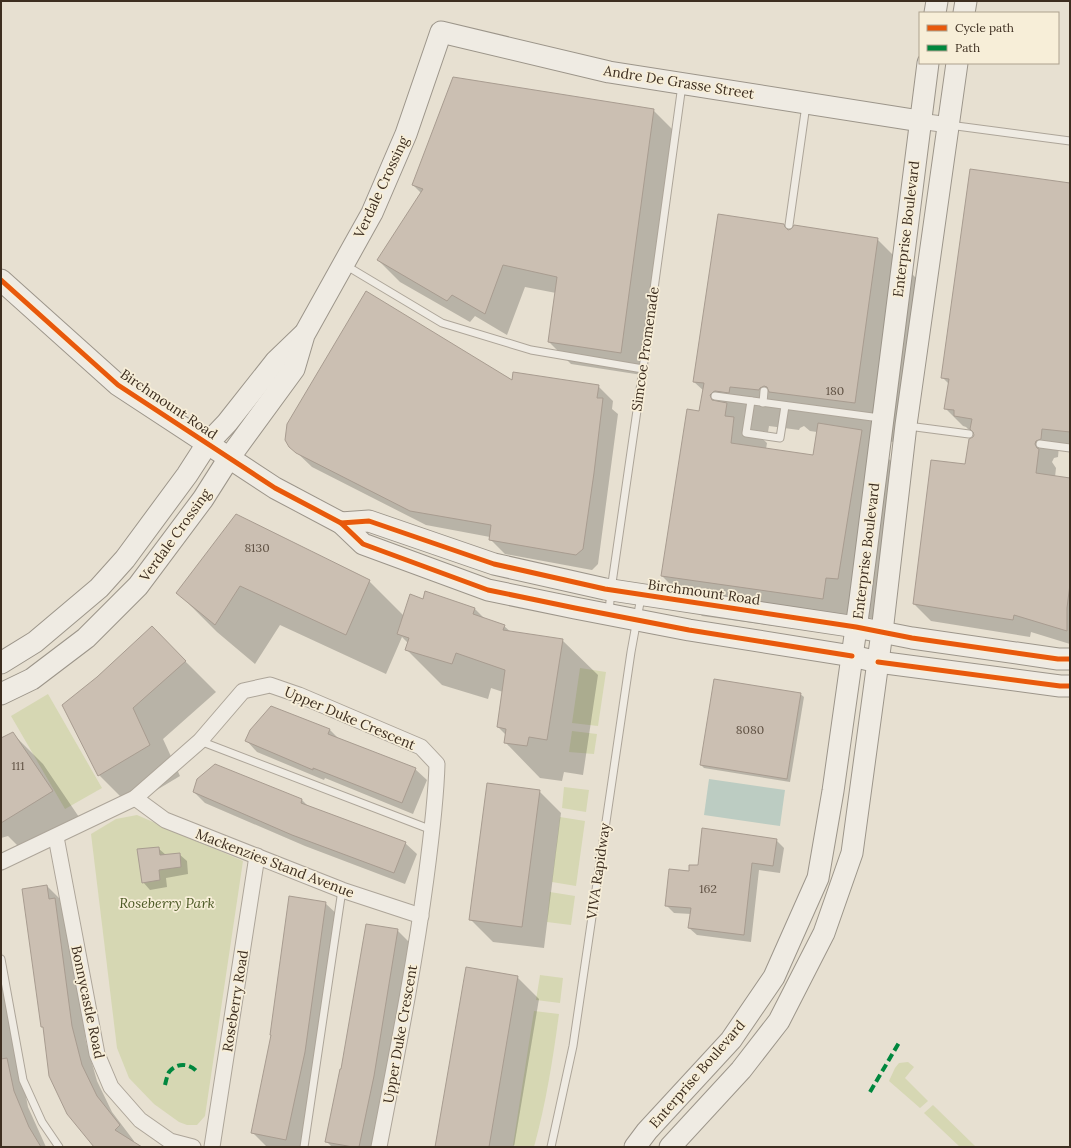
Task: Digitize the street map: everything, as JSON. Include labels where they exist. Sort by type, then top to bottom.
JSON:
[{"type":"main road","points":[[935,12],[937,1]]},
{"type":"main road","points":[[964,12],[966,1]]},
{"type":"main road","name":"Andre De Grasse Street","points":[[441,32],[609,72],[920,121]]},
{"type":"main road","name":"Verdale Crossing","points":[[1,694],[32,679],[86,638],[138,586],[203,499],[229,458],[294,369],[304,335],[372,213],[406,134],[441,32]]},
{"type":"main road","name":"Enterprise Boulevard","points":[[635,1147],[647,1131],[731,1040],[774,977],[818,878],[834,791],[856,628],[928,64]]},
{"type":"main road","name":"Enterprise Boulevard","points":[[670,1147],[741,1070],[779,1021],[824,933],[852,853],[882,632],[906,425],[957,64]]},
{"type":"main road","name":"Birchmount Road","points":[[1,280],[118,385],[275,488],[341,523],[363,544],[488,590],[609,615],[852,656],[878,662],[1060,686],[1070,686]]},
{"type":"main road","name":"Verdale Crossing","points":[[1,663],[35,642],[99,588],[125,559],[187,475],[207,444],[227,423],[276,361],[304,335]]},
{"type":"main road","name":"Birchmount Road","points":[[341,523],[369,520],[494,564],[611,590],[882,632],[912,638],[1058,659],[1070,659]]},
{"type":"street","points":[[920,121],[948,125]]},
{"type":"street","name":"Upper Duke Crescent","points":[[1,862],[136,798],[200,741],[243,691],[270,685],[299,695],[420,747],[437,764],[432,830],[421,916],[404,1020],[379,1147]]},
{"type":"street","name":"Mackenzies Stand Avenue","points":[[136,798],[165,820],[342,890],[421,916]]},
{"type":"street","name":"Bonnycastle Road","points":[[56,837],[96,1054],[111,1088],[140,1120],[170,1141],[193,1147]]},
{"type":"street","name":"Roseberry Road","points":[[212,1147],[257,856]]},
{"type":"lane","name":"Simcoe Promenade","points":[[609,615],[611,590],[682,83]]},
{"type":"lane","points":[[789,224],[806,103]]},
{"type":"lane","points":[[948,125],[1070,141]]},
{"type":"lane","points":[[343,264],[442,323],[531,350],[643,369]]},
{"type":"lane","points":[[763,403],[764,391]]},
{"type":"lane","points":[[715,396],[883,419]]},
{"type":"lane","points":[[751,401],[746,433],[780,438],[785,406]]},
{"type":"lane","points":[[906,425],[970,434]]},
{"type":"lane","points":[[1040,444],[1070,448]]},
{"type":"lane","name":"VIVA Rapidway","points":[[551,1147],[573,1046],[641,595]]},
{"type":"lane","points":[[200,741],[432,830]]},
{"type":"lane","points":[[304,1147],[342,890]]},
{"type":"lane","points":[[1,959],[23,1080],[42,1122],[59,1147]]},
{"type":"green space","points":[[580,668],[606,672],[598,726],[572,723]]},
{"type":"green space","points":[[48,694],[102,788],[65,809],[11,716]]},
{"type":"green space","points":[[572,731],[597,734],[594,754],[569,752]]},
{"type":"green space","points":[[564,787],[589,790],[586,812],[562,808]]},
{"type":"green space","name":"Roseberry Park","points":[[137,815],[243,861],[205,1116],[197,1125],[187,1125],[179,1122],[154,1104],[129,1078],[117,1048],[91,834],[116,819]]},
{"type":"green space","points":[[560,817],[585,821],[576,886],[552,882]]},
{"type":"green space","points":[[550,892],[575,896],[571,925],[547,922]]},
{"type":"green space","points":[[540,975],[563,978],[560,1003],[536,1000]]},
{"type":"green space","points":[[534,1011],[559,1014],[549,1081],[534,1147],[519,1147],[513,1145]]},
{"type":"green space","points":[[908,1062],[914,1067],[905,1078],[928,1101],[920,1108],[889,1081],[899,1063]]},
{"type":"green space","points":[[933,1105],[976,1147],[960,1147],[924,1113]]},
{"type":"shaded area","points":[[709,779],[785,790],[780,826],[704,815]]},
{"type":"building","points":[[453,77],[654,109],[621,353],[548,342],[557,277],[503,265],[485,314],[452,295],[447,301],[377,260],[423,189],[412,185]]},
{"type":"building","points":[[970,169],[1070,183],[1070,432],[1042,429],[1041,439],[1036,441],[1035,444],[1039,449],[1036,473],[1070,478],[1070,584],[1067,608],[1067,631],[1014,615],[1013,620],[913,604],[931,460],[965,464],[969,439],[974,435],[970,429],[972,419],[954,416],[954,410],[944,409],[949,379],[941,378]]},
{"type":"building","points":[[718,214],[784,224],[788,230],[794,225],[878,238],[855,403],[769,392],[767,387],[764,386],[759,390],[730,387],[729,393],[715,391],[710,395],[712,400],[727,403],[725,416],[734,417],[731,443],[813,455],[818,423],[862,430],[838,579],[826,578],[823,599],[661,576],[687,409],[699,411],[704,383],[693,382]]},
{"type":"building","points":[[366,291],[512,380],[513,372],[599,385],[597,398],[603,398],[594,473],[583,549],[576,555],[489,540],[491,525],[410,511],[296,453],[289,447],[285,440],[287,424]]},
{"type":"building","points":[[236,514],[370,580],[346,635],[240,586],[215,625],[176,593]]},
{"type":"building","points":[[425,591],[475,608],[473,614],[505,625],[503,630],[563,639],[547,740],[529,737],[527,746],[504,743],[506,729],[497,727],[505,670],[456,653],[452,664],[405,650],[409,638],[397,634],[410,594],[423,599]]},
{"type":"building","points":[[152,626],[186,661],[133,708],[150,745],[98,776],[62,705],[97,677]]},
{"type":"building","points":[[714,679],[801,693],[787,779],[700,765]]},
{"type":"building","points":[[271,706],[330,729],[328,734],[416,768],[402,803],[313,768],[313,770],[245,741],[250,730]]},
{"type":"building","points":[[13,732],[53,791],[1,823],[1,738]]},
{"type":"building","points":[[215,764],[302,799],[301,803],[406,842],[394,873],[292,835],[193,792],[197,779]]},
{"type":"building","points":[[487,783],[540,790],[522,927],[469,920]]},
{"type":"building","points":[[702,828],[777,839],[773,866],[752,863],[744,935],[688,928],[691,908],[665,906],[669,869],[689,871],[689,865],[698,865]]},
{"type":"building","points":[[159,847],[160,855],[180,853],[181,867],[159,870],[160,880],[142,883],[137,849]]},
{"type":"building","points":[[47,885],[49,899],[55,898],[72,1026],[82,1065],[97,1096],[120,1125],[115,1130],[142,1147],[94,1147],[67,1114],[49,1076],[22,889]]},
{"type":"building","points":[[289,896],[326,902],[305,1052],[286,1140],[251,1133],[271,1035]]},
{"type":"building","points":[[366,924],[398,929],[374,1076],[359,1147],[353,1147],[325,1142],[341,1069]]},
{"type":"building","points":[[466,967],[518,976],[489,1147],[435,1147]]},
{"type":"building","points":[[7,1058],[14,1091],[29,1127],[41,1147],[1,1147],[1,1059]]},
{"type":"marked path","points":[[870,1092],[900,1041]]},
{"type":"marked path","points":[[165,1085],[169,1072],[180,1065],[192,1067],[198,1073]]},
{"type":"cycle path","points":[[1,280],[118,385],[275,488],[341,523],[363,544],[488,590],[689,630],[852,656]]},
{"type":"cycle path","points":[[341,523],[369,521],[494,564],[605,589],[856,627],[912,638],[1058,659],[1070,659]]},
{"type":"cycle path","points":[[878,662],[1060,686],[1070,686]]}]
